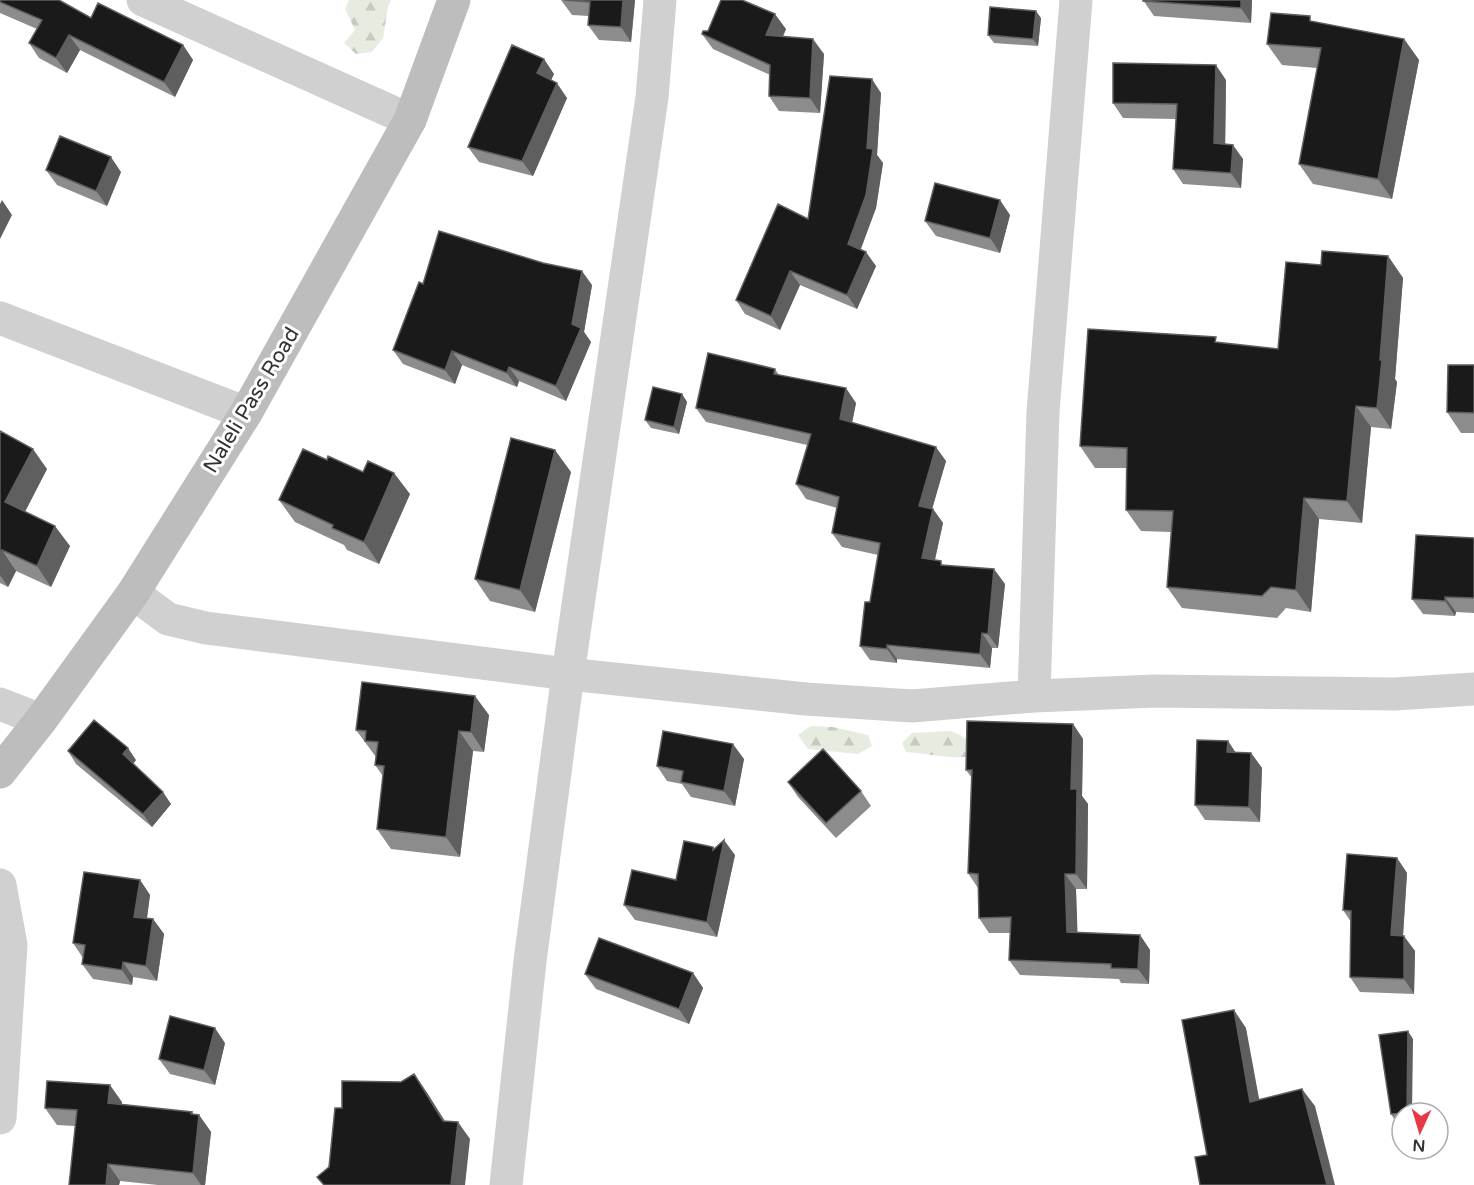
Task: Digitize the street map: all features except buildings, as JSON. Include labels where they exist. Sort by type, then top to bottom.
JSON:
[{"type":"main road","name":"Naleli Pass Road","points":[[0,772],[41,720],[133,593],[246,413],[410,120],[454,0]]},
{"type":"street","points":[[142,0],[410,120]]},
{"type":"street","points":[[506,1185],[530,961],[568,674],[652,97],[660,0]]},
{"type":"street","points":[[1034,696],[1043,412],[1076,0]]},
{"type":"street","points":[[0,318],[246,413]]},
{"type":"street","points":[[133,593],[168,619],[206,628],[568,674],[806,699],[912,706],[1034,696],[1156,692],[1395,694],[1474,688]]},
{"type":"street","points":[[0,704],[41,720]]},
{"type":"street","points":[[0,885],[11,945],[0,1118]]},
{"type":"green space","points":[[349,0],[391,0],[383,38],[372,52],[356,54],[344,43],[355,30],[345,9]]},
{"type":"green space","points":[[811,726],[833,727],[868,735],[872,746],[858,754],[808,749],[798,735]]},
{"type":"green space","points":[[950,731],[966,739],[971,756],[947,757],[906,752],[902,743],[912,733]]}]
